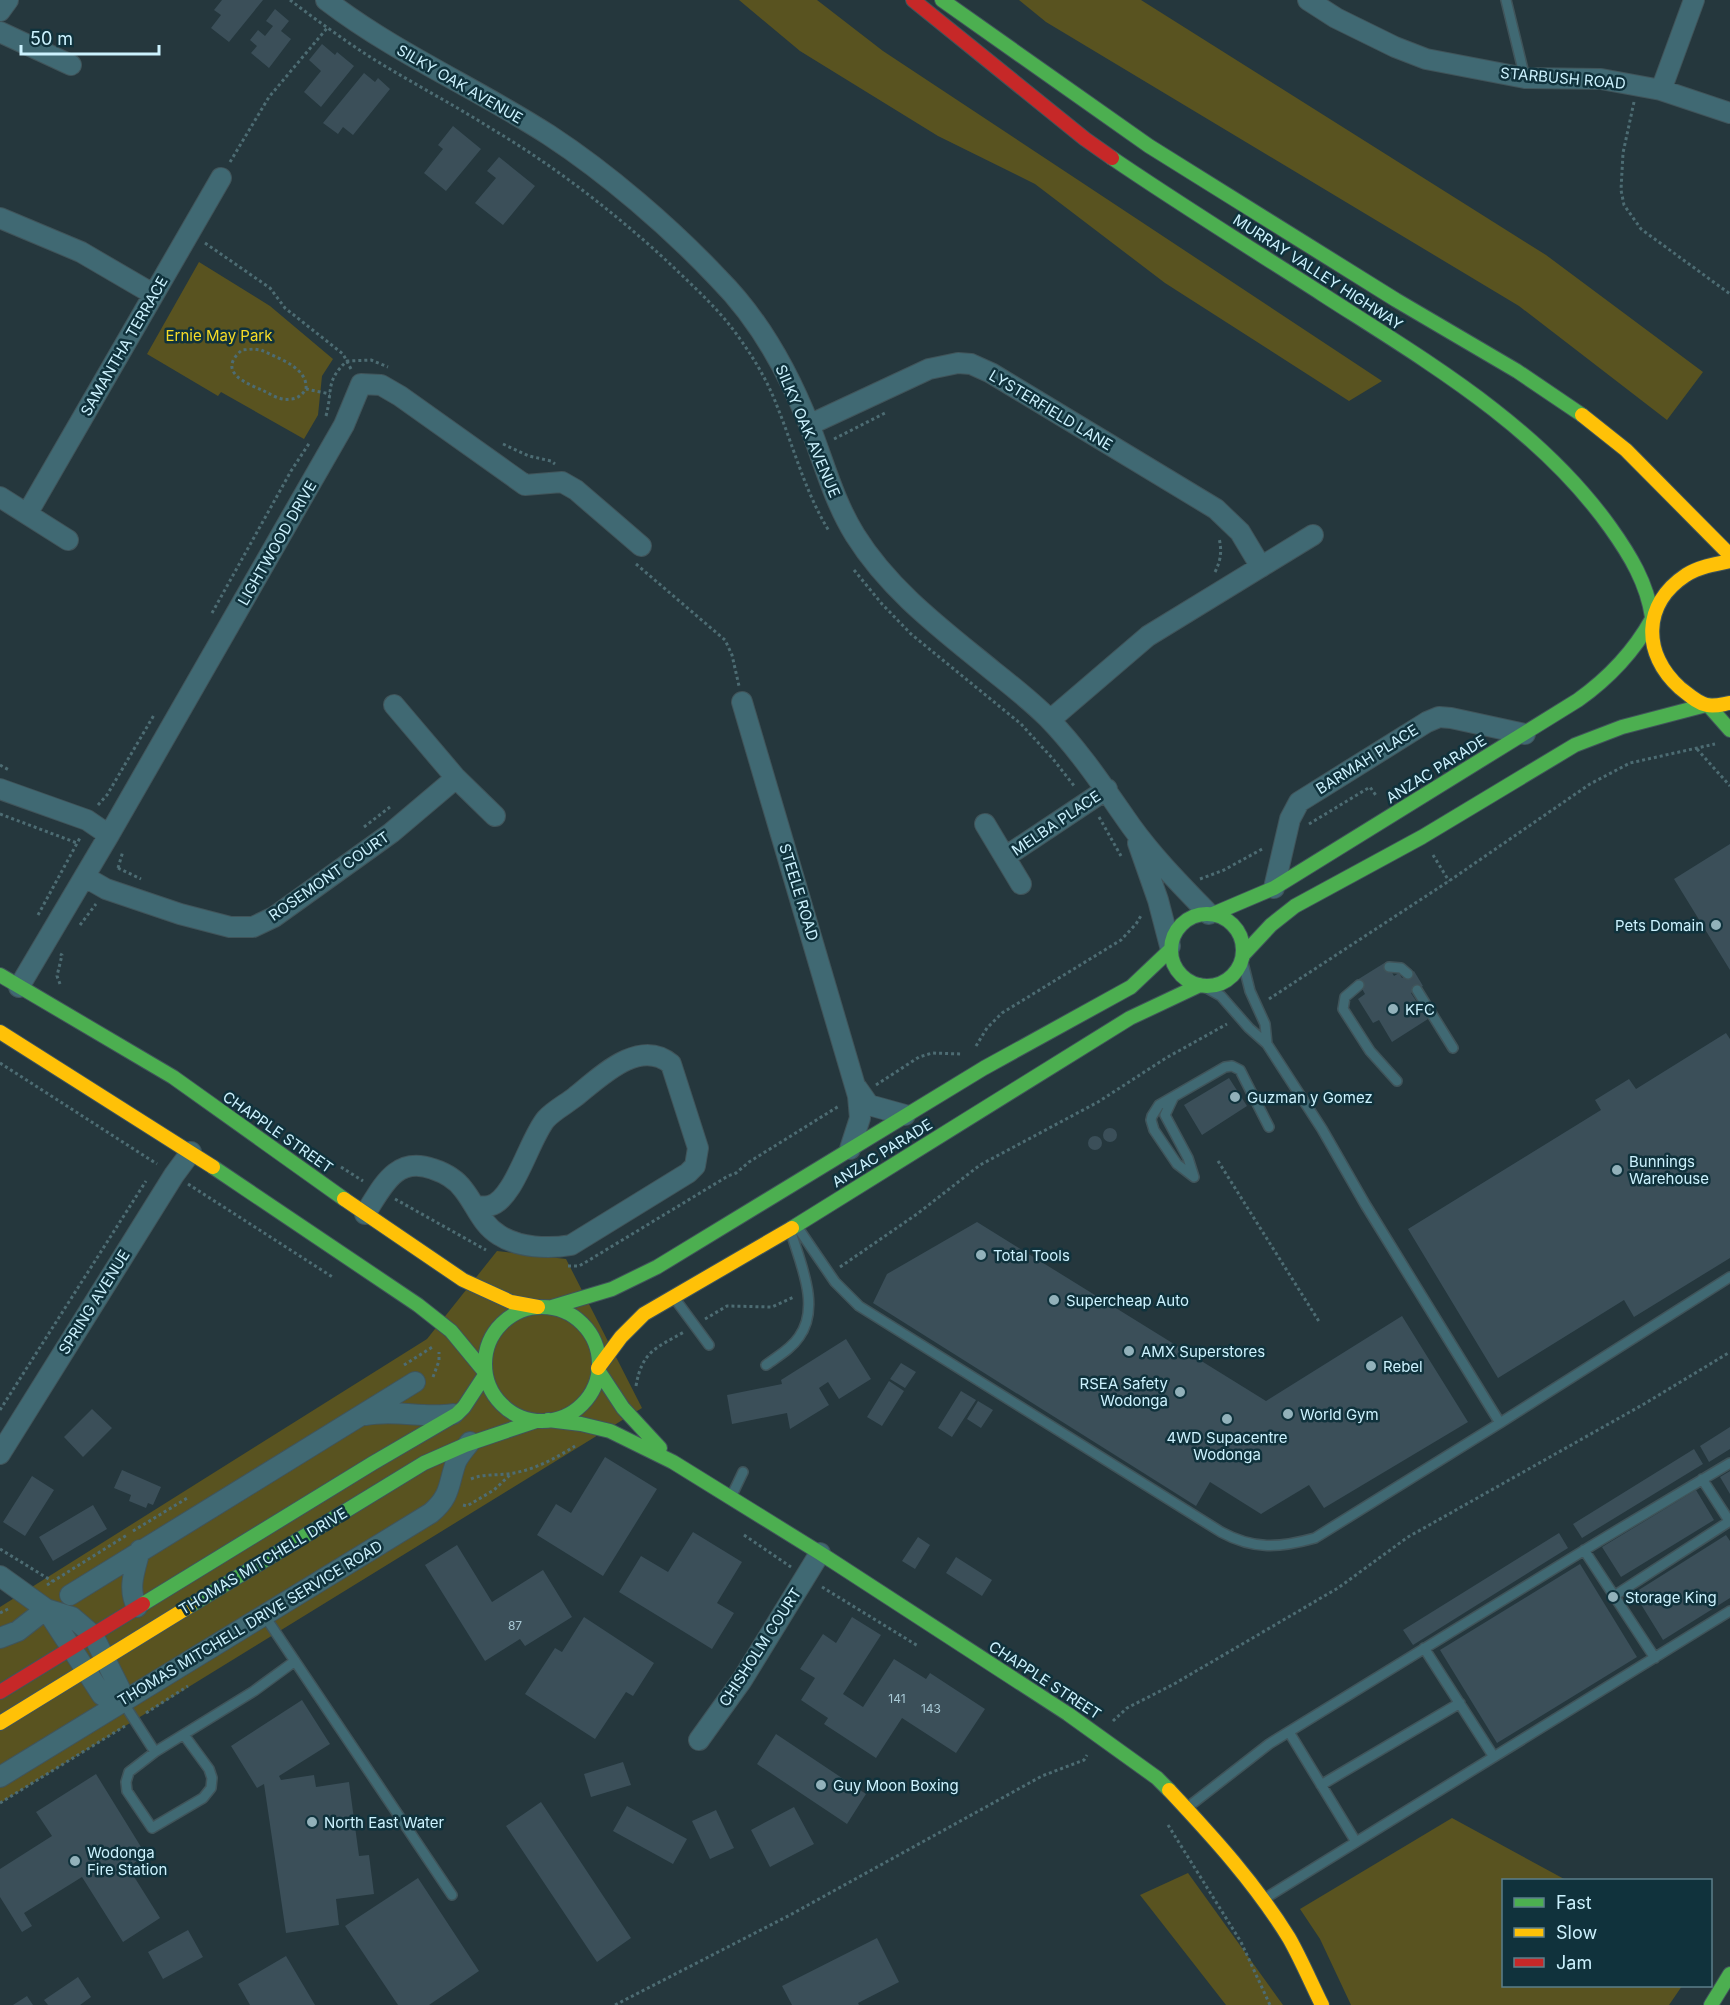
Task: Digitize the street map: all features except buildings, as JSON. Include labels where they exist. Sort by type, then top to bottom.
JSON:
[{"type":"main road","name":"MURRAY VALLEY HIGHWAY","points":[[914,0],[1085,139],[1113,159],[1432,366],[1519,431],[1582,492],[1608,524],[1639,574],[1648,596],[1655,649],[1665,671],[1686,693],[1707,705],[1730,730]]},
{"type":"main road","name":"MURRAY VALLEY HIGHWAY","points":[[942,0],[1149,146],[1396,300],[1517,370],[1576,410],[1626,450],[1730,555]]},
{"type":"main road","name":"ANZAC PARADE","points":[[1211,914],[1274,888],[1525,734],[1592,690],[1613,673],[1641,640],[1664,595],[1680,579],[1701,568],[1730,561]]},
{"type":"main road","points":[[1242,957],[1278,919],[1295,906],[1422,837],[1552,758],[1590,739],[1622,727],[1707,705],[1730,703]]},
{"type":"main road","points":[[1211,914],[1225,918],[1236,927],[1243,941],[1242,957],[1238,969],[1227,980],[1214,986],[1185,980],[1178,973],[1170,948],[1173,935],[1184,921],[1193,916],[1211,914]]},
{"type":"main road","name":"ANZAC PARADE","points":[[545,1307],[596,1294],[641,1276],[984,1068],[1131,987],[1155,966],[1170,948]]},
{"type":"main road","name":"CHAPPLE STREET","points":[[0,975],[173,1077],[365,1214],[463,1280],[511,1302],[545,1307]]},
{"type":"main road","name":"ANZAC PARADE","points":[[598,1369],[621,1337],[655,1306],[793,1228],[1130,1018],[1201,985]]},
{"type":"main road","points":[[0,1032],[191,1152],[418,1305],[452,1331],[485,1373],[492,1392],[508,1410],[523,1418],[542,1420],[568,1414],[581,1406],[593,1387],[598,1369],[596,1348],[584,1326],[572,1315],[545,1307],[522,1310],[499,1327],[489,1346],[485,1373]]},
{"type":"main road","name":"CHAPPLE STREET","points":[[598,1369],[623,1408],[673,1462]]},
{"type":"main road","name":"THOMAS MITCHELL DRIVE","points":[[0,1693],[137,1607],[460,1412],[485,1373]]},
{"type":"main road","name":"CHAPPLE STREET","points":[[542,1420],[581,1424],[610,1431],[673,1462],[819,1553],[1101,1736],[1157,1778],[1222,1846],[1289,1939],[1322,2005]]},
{"type":"main road","name":"THOMAS MITCHELL DRIVE","points":[[0,1723],[417,1467],[451,1449],[542,1420]]},
{"type":"main road","points":[[137,1607],[147,1616],[162,1623]]},
{"type":"main road","points":[[1711,2005],[1730,1974]]},
{"type":"street","points":[[0,11],[8,0]]},
{"type":"street","name":"STARBUSH ROAD","points":[[1308,0],[1336,18],[1426,59],[1525,78],[1601,79],[1661,90],[1730,113]]},
{"type":"street","points":[[1661,90],[1694,0]]},
{"type":"street","name":"SILKY OAK AVENUE","points":[[334,6],[370,32],[548,135],[592,166],[717,276],[764,333],[788,377],[834,494],[853,533],[876,566],[923,614],[1050,720],[1107,789],[1132,827],[1182,887],[1211,914]]},
{"type":"street","points":[[0,32],[71,64]]},
{"type":"street","name":"SAMANTHA TERRACE","points":[[27,514],[221,178]]},
{"type":"street","points":[[0,218],[81,252],[153,294]]},
{"type":"street","name":"LYSTERFIELD LANE","points":[[809,426],[928,369],[958,363],[971,364],[991,373],[1216,509],[1240,532],[1261,567]]},
{"type":"street","points":[[361,384],[381,385],[400,396],[525,485],[562,482],[576,490],[641,546]]},
{"type":"street","name":"LIGHTWOOD DRIVE","points":[[19,987],[85,877],[345,425],[361,384]]},
{"type":"street","points":[[0,497],[68,540]]},
{"type":"street","points":[[1050,720],[1149,636],[1313,535]]},
{"type":"street","name":"STEELE ROAD","points":[[742,702],[858,1091],[860,1118],[850,1149]]},
{"type":"street","points":[[394,705],[456,778],[495,816]]},
{"type":"street","name":"BARMAH PLACE","points":[[1274,888],[1292,813],[1303,799],[1431,719],[1456,718],[1525,734]]},
{"type":"street","name":"ROSEMONT COURT","points":[[85,877],[106,889],[206,922],[230,927],[253,927],[274,917],[391,832],[456,778]]},
{"type":"street","points":[[0,789],[87,820],[109,835]]},
{"type":"street","name":"MELBA PLACE","points":[[1005,857],[1107,789]]},
{"type":"street","name":"MELBA PLACE","points":[[985,824],[1021,884]]},
{"type":"street","name":"SILKY OAK AVENUE","points":[[1132,827],[1158,900],[1170,948]]},
{"type":"street","points":[[365,1214],[399,1169],[410,1164],[424,1166],[454,1179],[475,1206],[485,1225],[499,1236],[521,1244],[555,1248],[571,1245],[688,1173],[695,1166],[698,1148],[670,1064],[664,1059],[648,1055],[616,1065],[547,1118],[533,1136],[511,1188],[491,1206],[475,1206]]},
{"type":"street","points":[[858,1091],[867,1103],[876,1108],[905,1115]]},
{"type":"street","name":"SPRING AVENUE","points":[[0,1454],[174,1175],[191,1152]]},
{"type":"street","points":[[70,1595],[360,1416],[422,1382]]},
{"type":"street","points":[[360,1416],[388,1412],[434,1416],[460,1412]]},
{"type":"street","name":"THOMAS MITCHELL DRIVE SERVICE ROAD","points":[[0,1778],[425,1517],[446,1497],[458,1458],[470,1442]]},
{"type":"street","points":[[137,1607],[132,1596],[132,1585],[140,1550]]},
{"type":"street","name":"CHISHOLM COURT","points":[[699,1740],[742,1680],[819,1553]]},
{"type":"street","points":[[0,1576],[46,1609],[72,1617],[93,1635],[120,1689],[119,1703],[102,1695],[46,1609]]},
{"type":"street","points":[[0,1638],[18,1630],[46,1609]]},
{"type":"lane","points":[[1506,0],[1525,78]]},
{"type":"lane","points":[[1242,957],[1250,991],[1266,1024],[1267,1044]]},
{"type":"lane","points":[[1389,967],[1401,968],[1407,974]]},
{"type":"lane","points":[[1201,985],[1221,996],[1267,1044],[1322,1129],[1365,1204],[1500,1423]]},
{"type":"lane","points":[[1359,986],[1345,997],[1343,1009],[1370,1051],[1397,1081]]},
{"type":"lane","points":[[1418,990],[1454,1048]]},
{"type":"lane","points":[[1174,1096],[1165,1115],[1188,1158],[1194,1177],[1177,1164],[1154,1130],[1151,1120],[1159,1105],[1174,1096],[1225,1067],[1236,1067],[1240,1070],[1269,1127]]},
{"type":"lane","points":[[793,1228],[846,1294],[872,1314],[1221,1532],[1250,1545],[1283,1545],[1315,1538],[1730,1277]]},
{"type":"lane","points":[[766,1365],[793,1344],[806,1326],[809,1311],[807,1289],[793,1228]]},
{"type":"lane","points":[[673,1296],[710,1345]]},
{"type":"lane","points":[[1187,1808],[1269,1744],[1730,1462]]},
{"type":"lane","points":[[730,1499],[743,1472]]},
{"type":"lane","points":[[1614,1596],[1730,1522],[1702,1479]]},
{"type":"lane","points":[[1584,1550],[1655,1658]]},
{"type":"lane","points":[[1262,1900],[1730,1611]]},
{"type":"lane","points":[[264,1615],[452,1895]]},
{"type":"lane","points":[[1424,1648],[1494,1757]]},
{"type":"lane","points":[[184,1735],[209,1769],[212,1778],[211,1788],[203,1798],[152,1828],[127,1791],[126,1782],[129,1772],[155,1752],[254,1691],[295,1661]]},
{"type":"lane","points":[[119,1703],[128,1710],[155,1752]]},
{"type":"lane","points":[[1321,1785],[1460,1703]]},
{"type":"lane","points":[[1289,1732],[1356,1842]]},
{"type":"path","points":[[290,0],[368,55],[493,129],[560,174],[604,206],[710,303],[752,356],[777,406],[814,504],[832,537]]},
{"type":"path","points":[[221,178],[269,97],[327,28],[334,6]]},
{"type":"path","points":[[1637,86],[1623,153],[1621,190],[1624,205],[1641,229],[1730,294]]},
{"type":"path","points":[[189,232],[270,288],[285,308],[343,354],[361,384]]},
{"type":"path","points":[[242,350],[261,350],[292,365],[306,384],[306,389],[296,399],[284,400],[240,381],[234,373],[233,362],[242,350]]},
{"type":"path","points":[[323,423],[330,394],[330,382],[334,374],[347,361]]},
{"type":"path","points":[[306,389],[330,394]]},
{"type":"path","points":[[795,458],[831,444],[836,437],[888,411]]},
{"type":"path","points":[[208,622],[291,471],[314,437]]},
{"type":"path","points":[[1209,579],[1221,558],[1216,532]]},
{"type":"path","points":[[641,546],[632,561],[725,640],[734,663],[742,702]]},
{"type":"path","points":[[853,568],[910,634],[1021,724],[1070,780],[1080,795],[1089,801],[1122,857]]},
{"type":"path","points":[[98,805],[107,795],[154,714]]},
{"type":"path","points":[[1257,1006],[1449,881],[1590,784],[1630,763],[1722,742]]},
{"type":"path","points":[[1697,749],[1730,786]]},
{"type":"path","points":[[1182,887],[1224,870],[1370,787],[1390,817]]},
{"type":"path","points":[[363,828],[390,807]]},
{"type":"path","points":[[0,814],[77,843],[33,923]]},
{"type":"path","points":[[1422,837],[1449,881]]},
{"type":"path","points":[[118,868],[145,880]]},
{"type":"path","points":[[560,1266],[579,1266],[586,1262],[736,1173],[749,1162],[858,1091],[896,1074],[919,1057],[932,1053],[962,1054],[977,1045],[987,1028],[1002,1013],[1121,940],[1136,924],[1147,905],[1158,900]]},
{"type":"path","points":[[45,944],[62,955],[57,976],[62,987]]},
{"type":"path","points":[[829,1273],[917,1214],[980,1165],[1098,1102],[1166,1058],[1239,1017]]},
{"type":"path","points":[[0,1063],[337,1280]]},
{"type":"path","points":[[333,1161],[381,1191],[493,1254]]},
{"type":"path","points":[[1218,1161],[1320,1323]]},
{"type":"path","points":[[0,1410],[150,1174]]},
{"type":"path","points":[[623,1408],[634,1393],[640,1366],[656,1347],[727,1306],[772,1307],[807,1289]]},
{"type":"path","points":[[422,1382],[440,1358],[434,1342]]},
{"type":"path","points":[[615,2005],[790,1915],[1042,1776],[1084,1760],[1113,1720],[1127,1708],[1174,1684],[1338,1588],[1408,1537],[1644,1404],[1730,1352]]},
{"type":"path","points":[[453,1477],[466,1481],[484,1475],[512,1474],[539,1466],[577,1445]]},
{"type":"path","points":[[446,1497],[467,1506],[494,1490],[512,1474]]},
{"type":"path","points":[[738,1530],[805,1577],[922,1648]]},
{"type":"path","points":[[0,1549],[52,1581]]},
{"type":"path","points":[[1164,1818],[1241,1942],[1270,2005]]},
{"type":"green space","points":[[739,0],[817,0],[883,51],[1382,381],[1349,401],[1165,283],[1035,184],[938,136],[800,51]]},
{"type":"green space","points":[[1019,0],[1141,0],[1546,255],[1703,372],[1667,420],[1519,306],[1046,22]]},
{"type":"green space","name":"Ernie May Park","points":[[199,262],[270,306],[333,359],[322,376],[318,415],[304,439],[221,392],[218,396],[147,354]]},
{"type":"green space","points":[[497,1251],[566,1259],[642,1408],[0,1803],[0,1607],[427,1339]]},
{"type":"green space","points":[[1452,1818],[1564,1879],[1502,1879],[1502,1987],[1681,1987],[1669,2005],[1351,2005],[1320,1939],[1300,1909]]},
{"type":"green space","points":[[1188,1873],[1283,2005],[1226,2005],[1140,1895]]},
{"type":"traffic: fast","points":[[942,0],[1149,146],[1396,300],[1517,371],[1582,415]]},
{"type":"traffic: fast","points":[[1112,158],[1401,344],[1478,397],[1514,426],[1581,490],[1610,527],[1637,570],[1652,617]]},
{"type":"traffic: fast","points":[[1213,914],[1274,888],[1578,700],[1620,664],[1652,619]]},
{"type":"traffic: fast","points":[[1243,955],[1271,925],[1295,906],[1422,837],[1575,745],[1622,727],[1706,705]]},
{"type":"traffic: fast","points":[[1708,705],[1730,730]]},
{"type":"traffic: fast","points":[[1214,914],[1233,924],[1241,936],[1243,950],[1241,964],[1233,976],[1221,984],[1200,986],[1181,976],[1173,964],[1171,943],[1181,924],[1193,916],[1214,914]]},
{"type":"traffic: fast","points":[[552,1307],[612,1289],[657,1267],[984,1068],[1131,987],[1170,950]]},
{"type":"traffic: fast","points":[[0,975],[173,1077],[344,1199]]},
{"type":"traffic: fast","points":[[792,1228],[1130,1018],[1200,985]]},
{"type":"traffic: fast","points":[[213,1167],[418,1305],[451,1331],[484,1371]]},
{"type":"traffic: fast","points":[[542,1307],[564,1312],[582,1324],[594,1342],[599,1364],[594,1386],[582,1404],[564,1416],[542,1421],[520,1416],[502,1404],[490,1386],[485,1364],[490,1342],[502,1324],[520,1312],[542,1307]]},
{"type":"traffic: fast","points":[[598,1370],[623,1408],[660,1448]]},
{"type":"traffic: fast","points":[[143,1604],[457,1414],[485,1375]]},
{"type":"traffic: fast","points":[[548,1420],[581,1424],[610,1431],[673,1462],[820,1553],[1068,1714],[1157,1778],[1169,1790]]},
{"type":"traffic: fast","points":[[190,1606],[424,1463],[465,1445],[536,1421]]},
{"type":"traffic: fast","points":[[1711,2005],[1730,1974]]},
{"type":"traffic: slow","points":[[1582,415],[1626,450],[1730,555]]},
{"type":"traffic: slow","points":[[1730,561],[1696,570],[1672,587],[1661,600],[1652,630],[1659,660],[1668,675],[1680,688],[1703,704],[1713,706],[1730,703]]},
{"type":"traffic: slow","points":[[0,1032],[213,1167]]},
{"type":"traffic: slow","points":[[344,1199],[463,1280],[511,1302],[538,1307]]},
{"type":"traffic: slow","points":[[598,1368],[621,1337],[644,1314],[792,1228]]},
{"type":"traffic: slow","points":[[0,1723],[190,1606]]},
{"type":"traffic: slow","points":[[1169,1790],[1262,1898],[1289,1938],[1322,2005]]},
{"type":"traffic: jam","points":[[913,0],[1085,139],[1112,158]]},
{"type":"traffic: jam","points":[[0,1692],[143,1604]]},
{"type":"place","name":"Pets Domain","points":[[1716,925]]},
{"type":"place","name":"KFC","points":[[1393,1009]]},
{"type":"place","name":"Guzman y Gomez","points":[[1235,1097]]},
{"type":"place","name":"Bunnings Warehouse","points":[[1617,1170]]},
{"type":"place","name":"Total Tools","points":[[981,1255]]},
{"type":"place","name":"Supercheap Auto","points":[[1054,1300]]},
{"type":"place","name":"AMX Superstores","points":[[1129,1351]]},
{"type":"place","name":"Rebel","points":[[1371,1366]]},
{"type":"place","name":"RSEA Safety Wodonga","points":[[1180,1392]]},
{"type":"place","name":"World Gym","points":[[1288,1414]]},
{"type":"place","name":"4WD Supacentre Wodonga","points":[[1227,1419]]},
{"type":"place","name":"Storage King","points":[[1613,1597]]},
{"type":"place","name":"Guy Moon Boxing","points":[[821,1785]]},
{"type":"place","name":"North East Water","points":[[312,1822]]},
{"type":"place","name":"Wodonga Fire Station","points":[[75,1861]]}]
